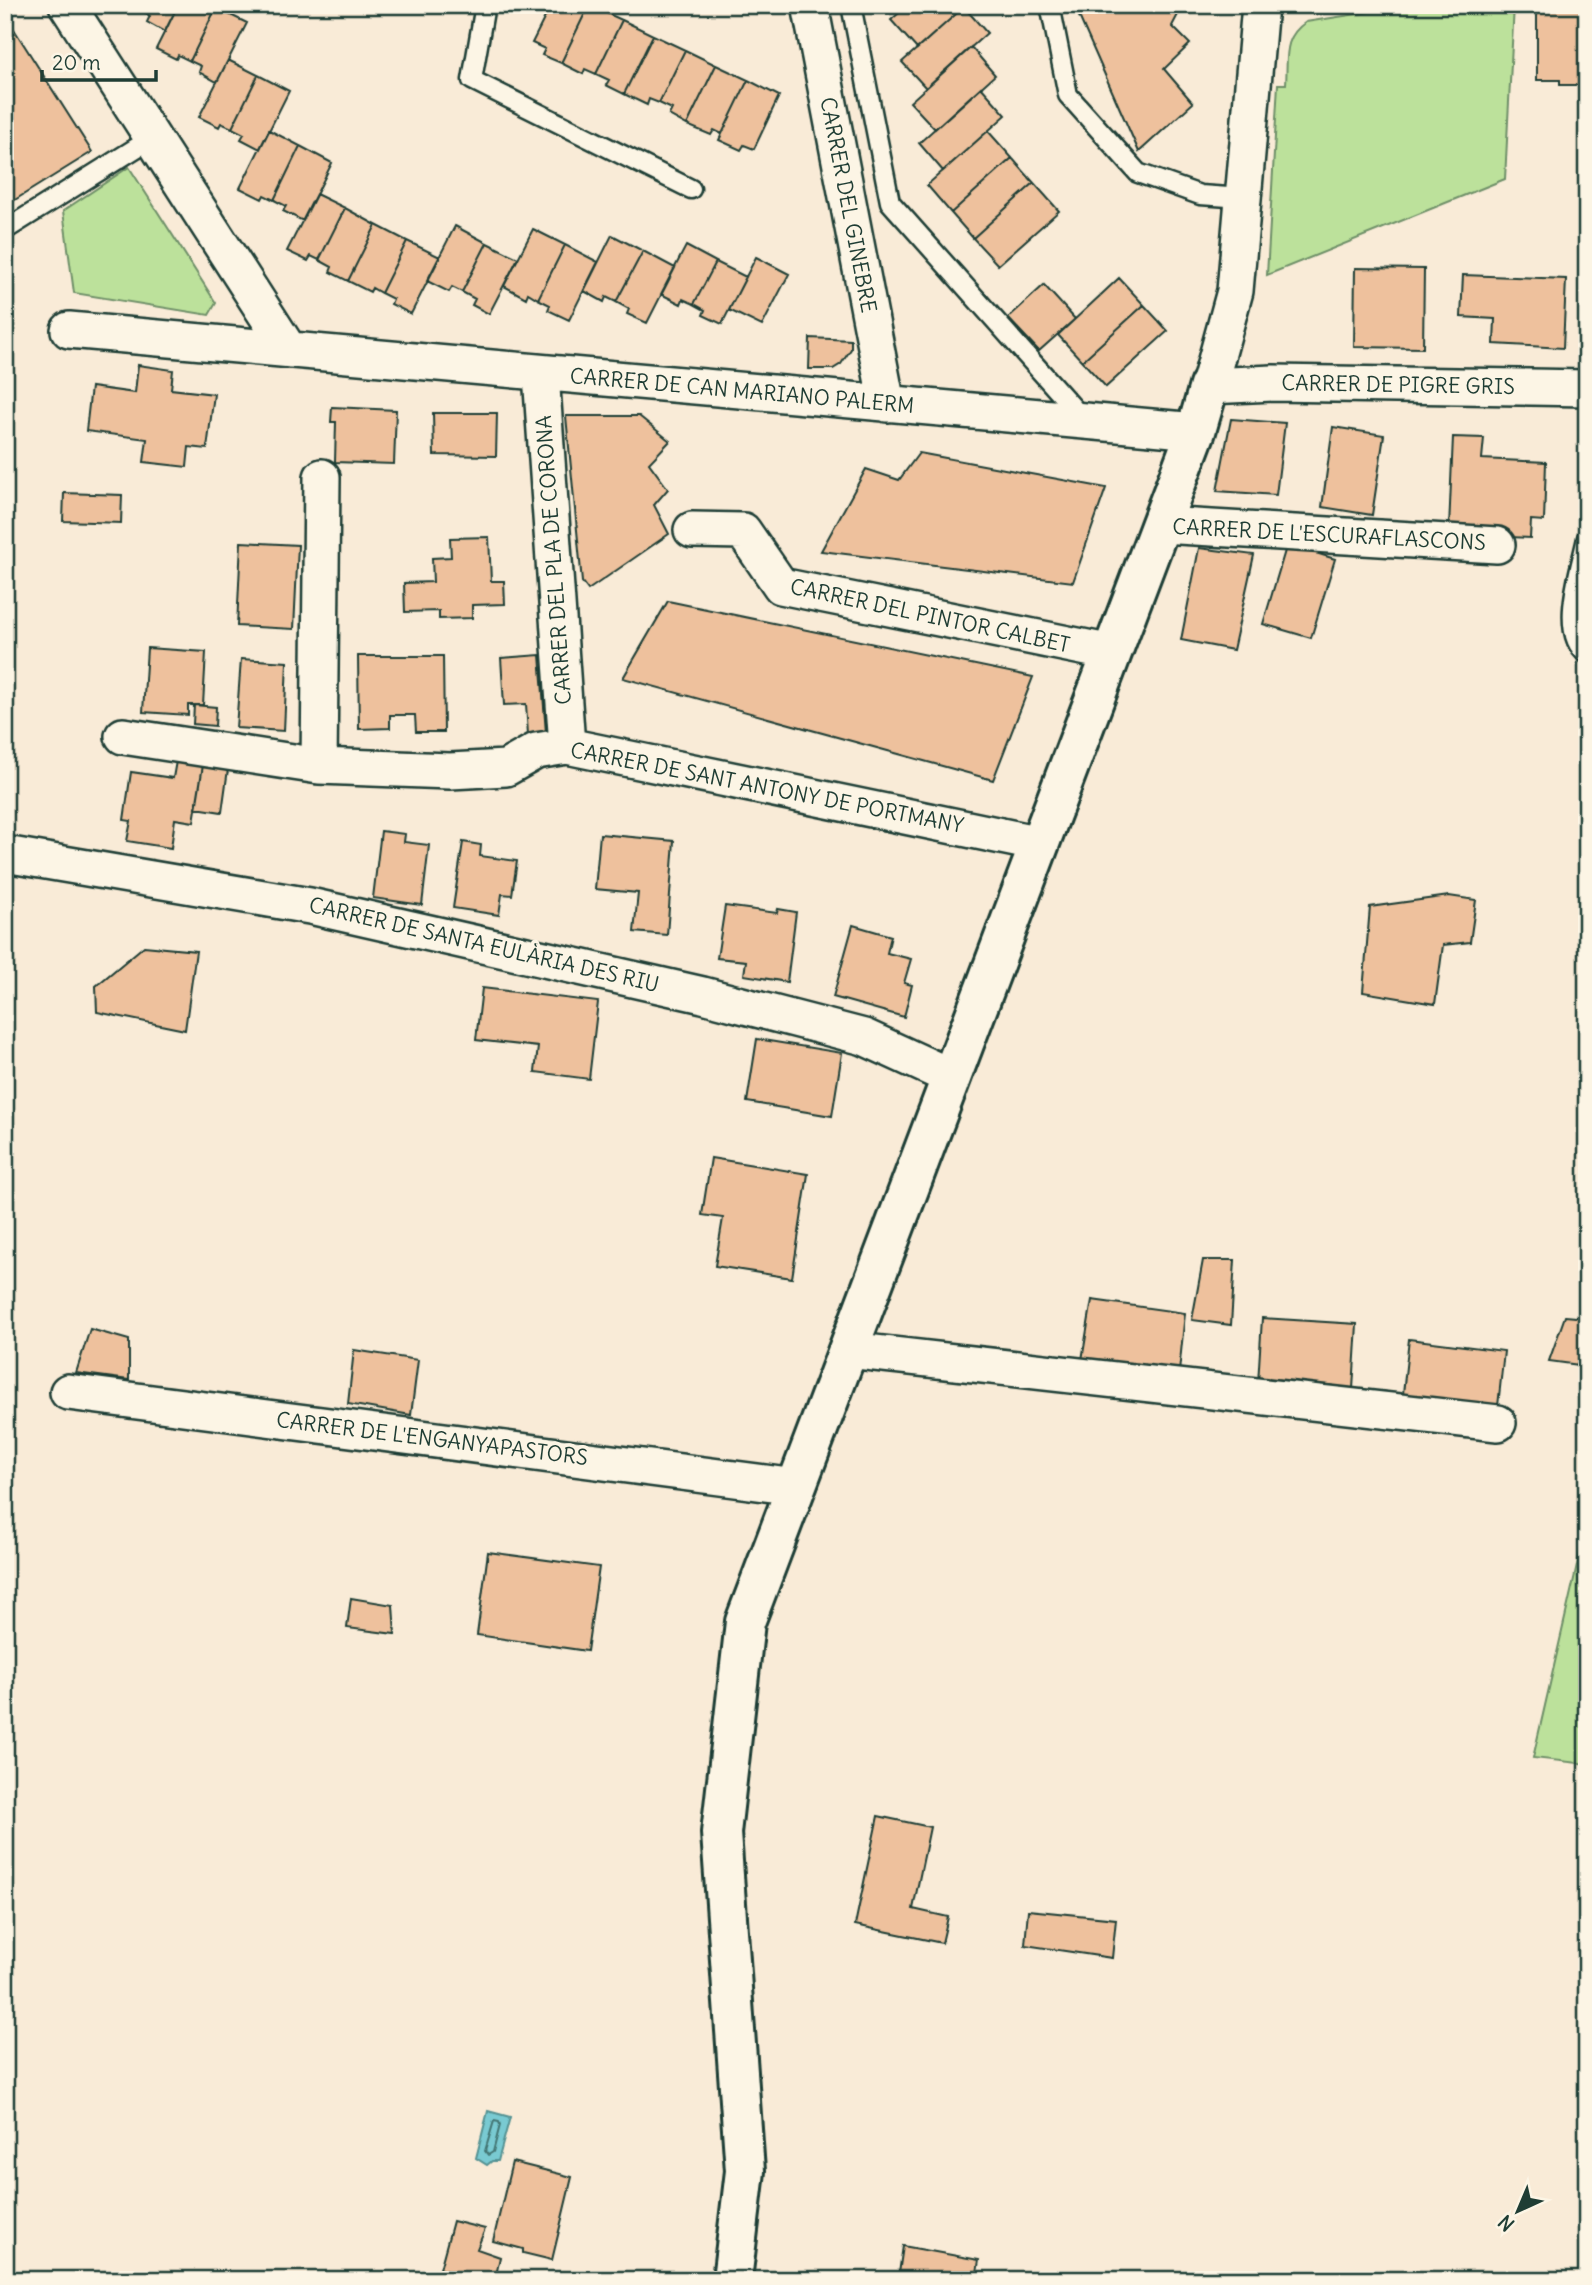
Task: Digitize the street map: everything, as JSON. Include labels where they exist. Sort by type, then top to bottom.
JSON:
[{"type":"street","points":[[67,5],[289,350]]},
{"type":"street","name":"CARRER DEL GINEBRE","points":[[810,5],[887,404]]},
{"type":"street","points":[[732,2280],[745,2171],[721,1833],[745,1622],[1196,431],[1235,291],[1257,65],[1260,5]]},
{"type":"street","name":"CARRER DE CAN MARIANO PALERM","points":[[69,330],[1196,431]]},
{"type":"street","name":"CARRER DEL PLA DE CORONA","points":[[541,374],[567,746]]},
{"type":"street","name":"CARRER DE PIGRE GRIS","points":[[1209,386],[1273,383],[1587,388]]},
{"type":"street","points":[[319,766],[322,477]]},
{"type":"street","name":"CARRER DE L'ESCURAFLASCONS","points":[[1161,524],[1497,545]]},
{"type":"street","name":"CARRER DEL PINTOR CALBET","points":[[692,530],[743,531],[781,586],[1112,653]]},
{"type":"street","name":"CARRER DE SANT ANTONY DE PORTMANY","points":[[123,736],[319,766],[450,771],[506,768],[536,751],[567,746],[1040,844]]},
{"type":"street","name":"CARRER DE SANTA EULÀRIA DES RIU","points":[[5,853],[310,906],[703,995],[864,1037],[951,1077]]},
{"type":"street","points":[[848,1350],[1498,1423]]},
{"type":"street","name":"CARRER DE L'ENGANYAPASTORS","points":[[68,1392],[796,1487]]},
{"type":"lane","points":[[485,5],[472,80],[691,189]]},
{"type":"lane","points":[[851,5],[890,202],[1085,421]]},
{"type":"lane","points":[[1050,5],[1068,95],[1138,173],[1200,195],[1243,198]]},
{"type":"lane","points":[[5,230],[152,138]]},
{"type":"lane","points":[[1587,538],[1571,622],[1577,642],[1587,654]]},
{"type":"green space","points":[[1414,5],[1514,5],[1505,179],[1267,275],[1278,84],[1286,84],[1288,49],[1293,35],[1306,22]]},
{"type":"green space","points":[[129,167],[216,303],[209,315],[74,293],[63,211]]},
{"type":"green space","points":[[1587,1522],[1587,1764],[1533,1758]]},
{"type":"water","points":[[488,2111],[510,2117],[498,2161],[487,2165],[476,2158]]},
{"type":"building","points":[[134,5],[178,5],[165,32],[147,22],[150,16]]},
{"type":"building","points":[[178,5],[211,5],[216,8],[190,61],[178,55],[176,59],[156,49]]},
{"type":"building","points":[[551,5],[589,5],[561,63],[542,55],[545,49],[532,43]]},
{"type":"building","points":[[589,5],[622,20],[596,74],[585,69],[583,74],[561,63]]},
{"type":"building","points":[[908,5],[966,5],[917,49],[891,20]]},
{"type":"building","points":[[1074,5],[1183,5],[1172,26],[1190,44],[1164,69],[1193,103],[1139,152]]},
{"type":"building","points":[[1537,5],[1587,5],[1587,85],[1560,85],[1560,80],[1537,80]]},
{"type":"building","points":[[964,7],[987,33],[926,88],[902,62]]},
{"type":"building","points":[[216,8],[247,23],[217,82],[199,72],[201,66],[190,61]]},
{"type":"building","points":[[5,15],[92,152],[5,206]]},
{"type":"building","points":[[622,20],[653,35],[624,94],[606,85],[609,80],[596,74]]},
{"type":"building","points":[[653,35],[685,50],[659,103],[649,99],[647,105],[624,94]]},
{"type":"building","points":[[971,47],[995,75],[935,129],[910,102]]},
{"type":"building","points":[[685,50],[716,65],[687,125],[669,115],[672,109],[659,103]]},
{"type":"building","points":[[228,60],[258,75],[232,128],[221,123],[219,127],[199,117]]},
{"type":"building","points":[[716,65],[748,80],[722,134],[714,130],[711,135],[687,125]]},
{"type":"building","points":[[258,75],[289,91],[260,149],[241,139],[244,134],[232,128]]},
{"type":"building","points":[[748,80],[779,96],[754,149],[744,145],[741,150],[719,140]]},
{"type":"building","points":[[981,87],[1006,115],[943,171],[919,143]]},
{"type":"building","points":[[269,130],[300,146],[274,200],[264,195],[262,199],[240,188]]},
{"type":"building","points":[[988,131],[1012,158],[951,213],[927,185]]},
{"type":"building","points":[[300,146],[332,163],[303,221],[283,211],[286,206],[274,200]]},
{"type":"building","points":[[1012,158],[1034,183],[973,238],[951,213]]},
{"type":"building","points":[[1034,183],[1059,211],[998,265],[973,238]]},
{"type":"building","points":[[316,194],[345,208],[319,260],[311,256],[308,261],[287,251]]},
{"type":"building","points":[[345,208],[376,225],[348,281],[330,272],[332,267],[319,260]]},
{"type":"building","points":[[376,225],[407,241],[381,293],[372,288],[370,292],[348,281]]},
{"type":"building","points":[[455,226],[487,243],[462,292],[452,287],[449,292],[427,281]]},
{"type":"building","points":[[533,229],[565,245],[538,299],[528,293],[526,298],[504,286]]},
{"type":"building","points":[[612,235],[643,251],[616,302],[606,297],[604,302],[584,291]]},
{"type":"building","points":[[407,241],[440,257],[411,314],[391,304],[393,299],[381,293]]},
{"type":"building","points":[[487,243],[518,258],[489,314],[472,305],[475,299],[462,292]]},
{"type":"building","points":[[565,245],[598,262],[569,320],[548,310],[550,305],[538,299]]},
{"type":"building","points":[[686,246],[716,262],[694,304],[683,299],[681,304],[661,294]]},
{"type":"building","points":[[643,251],[675,268],[647,323],[627,314],[629,309],[616,302]]},
{"type":"building","points":[[756,257],[789,274],[762,326],[729,310]]},
{"type":"building","points":[[716,262],[746,277],[722,324],[703,315],[705,310],[694,304]]},
{"type":"building","points":[[1355,268],[1424,269],[1423,348],[1354,347]]},
{"type":"building","points":[[1463,275],[1566,279],[1563,348],[1494,344],[1495,319],[1461,317]]},
{"type":"building","points":[[1119,278],[1144,305],[1082,361],[1058,335]]},
{"type":"building","points":[[1044,285],[1075,319],[1039,351],[1008,318]]},
{"type":"building","points":[[1144,305],[1168,331],[1106,387],[1082,361]]},
{"type":"building","points":[[810,338],[851,340],[851,349],[841,364],[833,369],[809,369]]},
{"type":"building","points":[[138,365],[173,370],[171,389],[214,394],[207,449],[189,447],[187,467],[144,462],[147,439],[86,431],[91,387],[135,393]]},
{"type":"building","points":[[332,407],[396,410],[394,464],[335,462],[336,422],[331,422]]},
{"type":"building","points":[[433,413],[497,413],[496,456],[434,455]]},
{"type":"building","points":[[566,416],[639,416],[670,441],[649,463],[668,489],[654,505],[669,534],[588,590],[582,582]]},
{"type":"building","points":[[1231,419],[1285,423],[1276,495],[1217,491]]},
{"type":"building","points":[[1333,427],[1384,435],[1372,515],[1322,507]]},
{"type":"building","points":[[1453,437],[1484,438],[1482,459],[1546,462],[1544,521],[1531,520],[1530,538],[1469,535],[1449,528]]},
{"type":"building","points":[[919,453],[1106,488],[1073,582],[821,551],[866,469],[899,480]]},
{"type":"building","points":[[64,493],[122,495],[121,523],[63,521]]},
{"type":"building","points":[[489,537],[491,581],[504,581],[505,604],[472,605],[472,618],[439,619],[439,611],[405,612],[404,583],[433,582],[432,558],[451,557],[450,538]]},
{"type":"building","points":[[241,542],[298,545],[294,629],[237,626]]},
{"type":"building","points":[[1287,544],[1335,559],[1311,638],[1263,624]]},
{"type":"building","points":[[1199,548],[1254,555],[1233,650],[1181,640]]},
{"type":"building","points":[[668,601],[1033,677],[993,780],[623,678]]},
{"type":"building","points":[[147,648],[206,652],[203,705],[188,705],[188,715],[143,712]]},
{"type":"building","points":[[540,655],[546,733],[528,735],[526,704],[504,705],[501,658]]},
{"type":"building","points":[[358,656],[443,656],[444,732],[416,732],[415,715],[390,715],[390,728],[359,729]]},
{"type":"building","points":[[241,659],[287,662],[284,731],[236,728]]},
{"type":"building","points":[[194,705],[216,707],[215,726],[193,724]]},
{"type":"building","points":[[176,761],[203,765],[194,822],[175,819],[171,848],[127,841],[131,821],[124,820],[131,772],[173,778]]},
{"type":"building","points":[[203,765],[228,769],[222,812],[196,808]]},
{"type":"building","points":[[381,831],[405,834],[404,842],[429,845],[422,905],[373,898]]},
{"type":"building","points":[[600,834],[674,841],[667,935],[634,932],[638,893],[595,889]]},
{"type":"building","points":[[463,842],[481,845],[480,856],[517,861],[512,895],[502,894],[499,915],[453,908]]},
{"type":"building","points":[[1449,896],[1476,900],[1470,942],[1443,945],[1435,1004],[1363,992],[1370,907]]},
{"type":"building","points":[[725,906],[777,913],[778,909],[796,912],[787,982],[744,975],[746,961],[717,958]]},
{"type":"building","points":[[853,925],[891,936],[887,953],[911,959],[904,983],[912,985],[904,1017],[833,997]]},
{"type":"building","points":[[144,946],[196,951],[185,1030],[97,1012],[96,986]]},
{"type":"building","points":[[482,988],[598,1002],[589,1079],[535,1072],[538,1047],[476,1040]]},
{"type":"building","points":[[757,1039],[842,1053],[832,1116],[747,1102]]},
{"type":"building","points":[[711,1158],[808,1174],[792,1278],[715,1266],[723,1218],[702,1215]]},
{"type":"building","points":[[1203,1260],[1235,1260],[1231,1325],[1192,1320]]},
{"type":"building","points":[[1092,1300],[1185,1313],[1179,1372],[1082,1360]]},
{"type":"building","points":[[1565,1316],[1587,1318],[1587,1366],[1549,1361]]},
{"type":"building","points":[[1262,1318],[1357,1324],[1353,1389],[1258,1383]]},
{"type":"building","points":[[90,1329],[129,1340],[129,1380],[76,1373]]},
{"type":"building","points":[[1409,1339],[1504,1351],[1498,1406],[1403,1394]]},
{"type":"building","points":[[354,1350],[418,1360],[411,1415],[348,1404]]},
{"type":"building","points":[[488,1552],[599,1567],[587,1651],[477,1635]]},
{"type":"building","points":[[351,1598],[393,1605],[395,1634],[347,1628]]},
{"type":"building","points":[[878,1816],[930,1827],[913,1909],[948,1917],[942,1943],[855,1925]]},
{"type":"building","points":[[1028,1910],[1116,1919],[1112,1958],[1025,1945]]},
{"type":"building","points":[[512,2162],[572,2177],[552,2260],[523,2253],[523,2249],[493,2241]]},
{"type":"building","points":[[453,2221],[485,2229],[477,2249],[500,2257],[495,2280],[481,2280],[440,2269]]},
{"type":"building","points":[[903,2246],[979,2260],[976,2280],[898,2280]]}]
